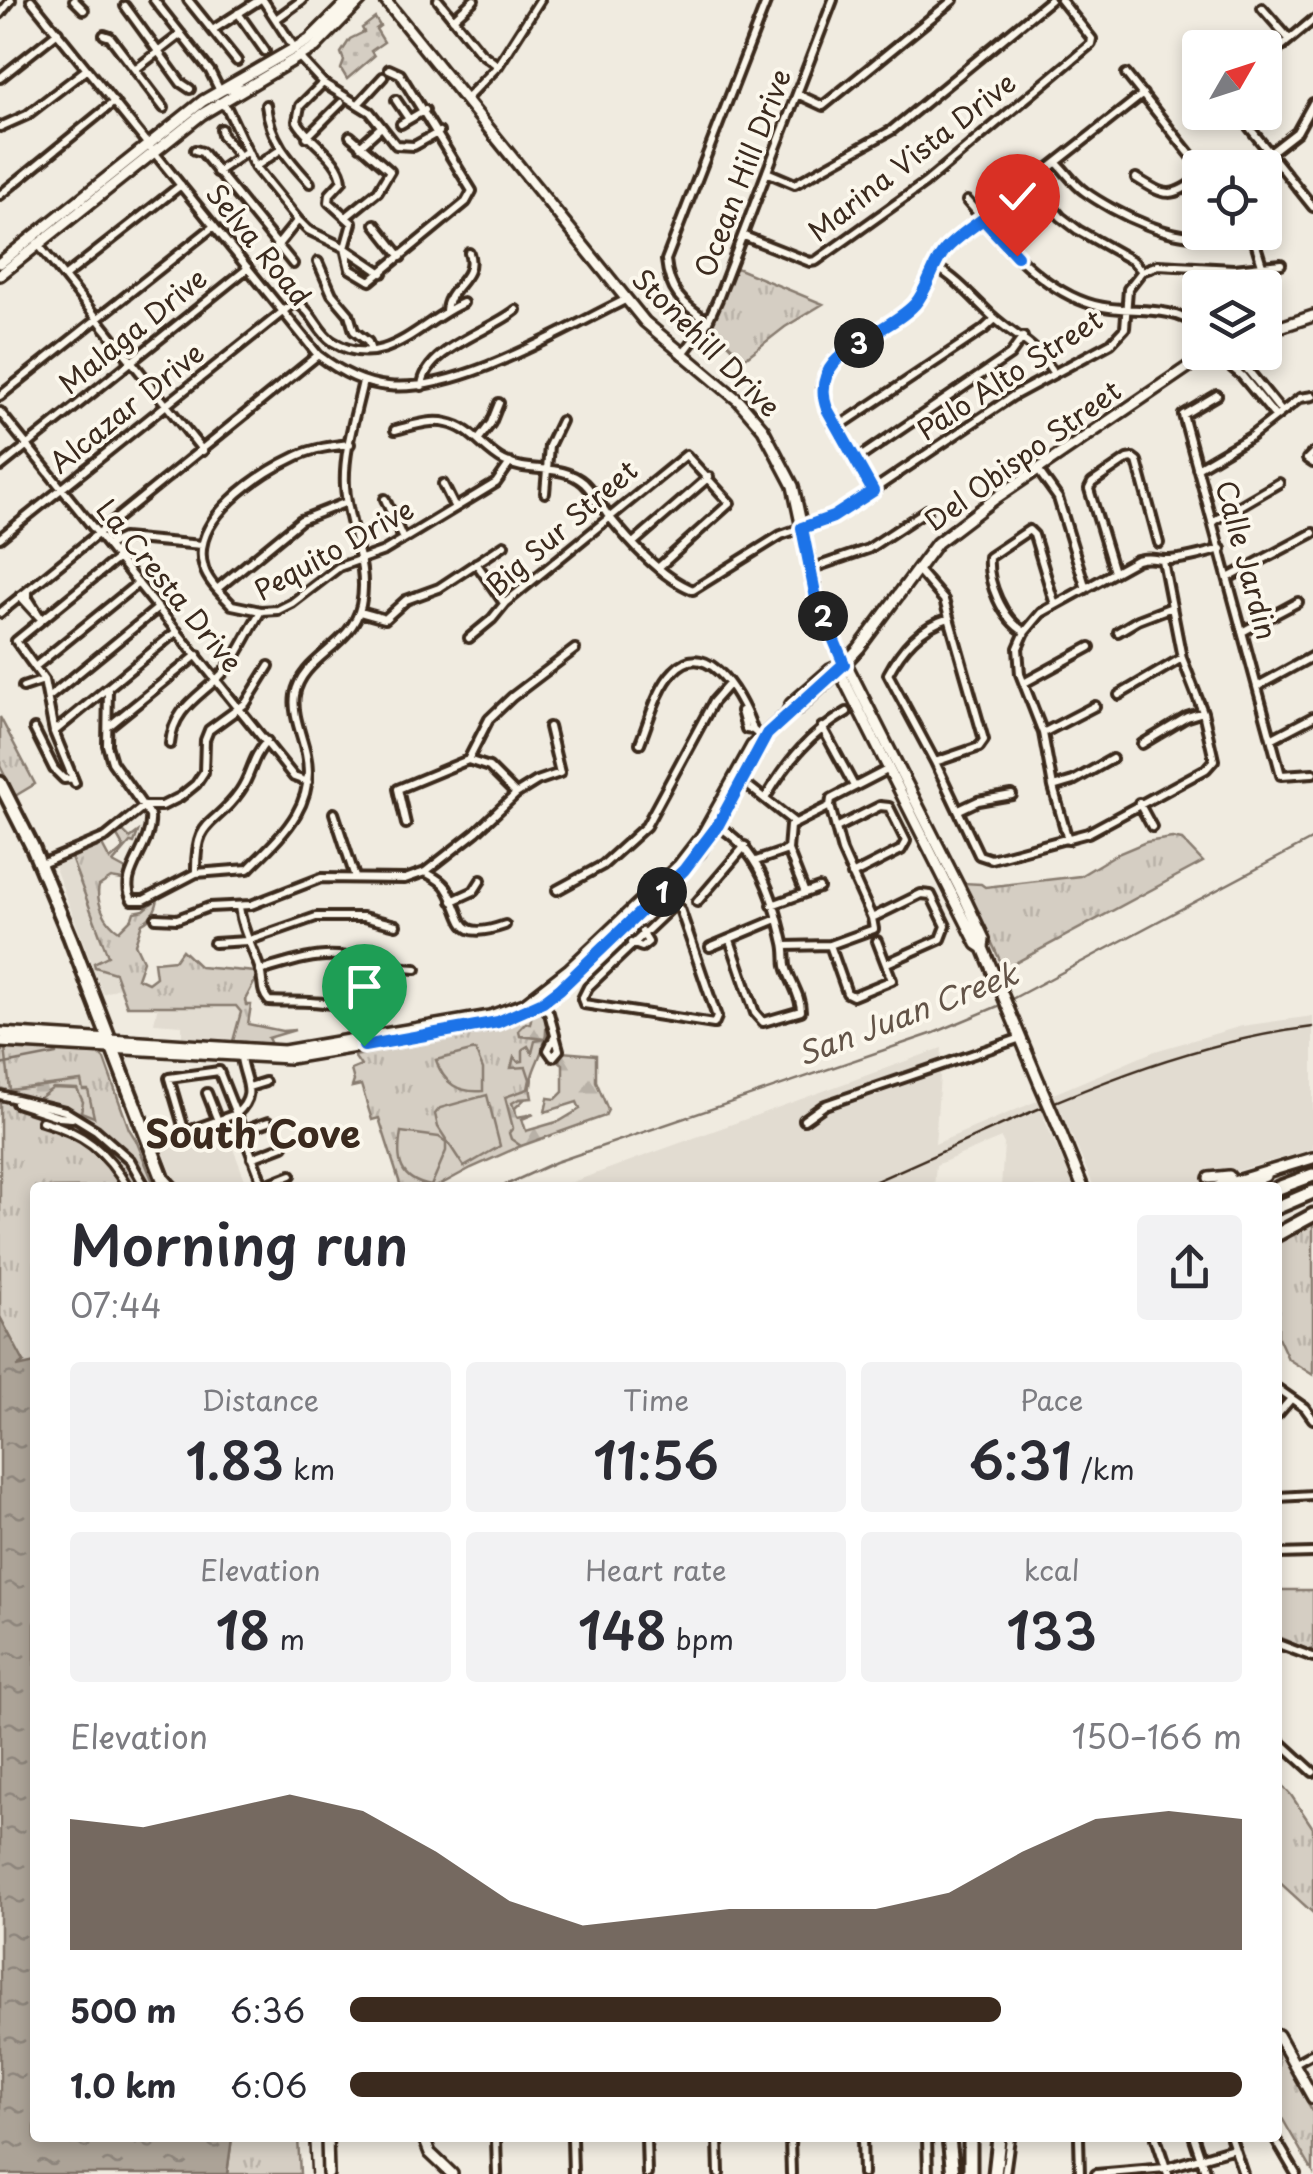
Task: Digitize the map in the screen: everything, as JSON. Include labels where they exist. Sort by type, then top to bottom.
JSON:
[{"type":"highway","points":[[0,783],[40,865],[164,1182]]},
{"type":"highway","points":[[1282,1187],[1313,1175]]},
{"type":"highway","points":[[1282,1204],[1313,1192]]},
{"type":"highway","points":[[1282,1232],[1313,1215]]},
{"type":"highway","points":[[951,2142],[953,2174]]},
{"type":"highway","points":[[970,2142],[970,2174]]},
{"type":"highway","points":[[993,2174],[996,2142]]},
{"type":"main road","points":[[0,264],[35,241],[219,96],[296,57],[349,0]]},
{"type":"main road","points":[[151,148],[202,102],[246,86],[328,36],[361,0]]},
{"type":"main road","name":"Stonehill Drive","points":[[384,0],[645,322],[739,401],[763,429],[793,486],[816,598],[844,664],[984,938],[983,948],[1081,1182]]},
{"type":"main road","points":[[0,275],[35,241]]},
{"type":"main road","points":[[1282,326],[1313,316]]},
{"type":"main road","name":"Del Obispo Street","points":[[110,1044],[284,1052],[486,1025],[541,998],[684,870],[714,824],[746,756],[761,735],[796,710],[844,664],[876,627],[927,553],[950,532],[1184,370]]},
{"type":"main road","name":"Stonehill Drive","points":[[844,664],[842,676],[976,944],[983,948]]},
{"type":"main road","points":[[889,769],[902,774]]},
{"type":"main road","points":[[0,1033],[110,1044]]},
{"type":"main road","name":"Del Obispo Street","points":[[110,1044],[240,1058],[305,1057],[372,1040]]},
{"type":"main road","points":[[3,1043],[110,1044]]},
{"type":"main road","points":[[1225,1182],[1313,1158]]},
{"type":"main road","points":[[1248,1182],[1280,1168]]},
{"type":"main road","points":[[1282,2042],[1313,2098]]},
{"type":"main road","points":[[327,2142],[328,2174]]},
{"type":"main road","points":[[426,2142],[430,2153],[452,2174]]},
{"type":"street","points":[[0,14],[12,0]]},
{"type":"street","name":"Selva Road","points":[[31,0],[318,355],[363,381],[422,386],[455,378],[627,300]]},
{"type":"street","points":[[74,0],[84,10]]},
{"type":"street","points":[[188,0],[237,61]]},
{"type":"street","points":[[214,30],[261,0],[296,57],[322,83],[370,112],[396,144],[414,146],[439,132]]},
{"type":"street","points":[[276,20],[302,0]]},
{"type":"street","points":[[438,0],[481,53],[498,66]]},
{"type":"street","points":[[453,19],[474,0]]},
{"type":"street","points":[[465,100],[498,66],[540,0]]},
{"type":"street","points":[[708,321],[676,296],[669,284],[666,260],[768,0]]},
{"type":"street","name":"Ocean Hill Drive","points":[[682,355],[708,321],[834,0]]},
{"type":"street","points":[[798,94],[823,106],[952,0]]},
{"type":"street","points":[[768,173],[794,184],[892,130],[1050,0]]},
{"type":"street","name":"Marina Vista Drive","points":[[744,236],[816,261],[925,184],[1088,48],[1092,39],[1061,0]]},
{"type":"street","points":[[159,2],[210,72],[243,154]]},
{"type":"street","points":[[126,6],[181,83],[190,89]]},
{"type":"street","points":[[1262,8],[1289,39]]},
{"type":"street","points":[[238,14],[265,51]]},
{"type":"street","points":[[1282,45],[1313,20]]},
{"type":"street","points":[[0,78],[58,32]]},
{"type":"street","points":[[136,69],[181,34]]},
{"type":"street","points":[[104,35],[136,69],[164,108]]},
{"type":"street","points":[[0,127],[27,115],[87,68]]},
{"type":"street","points":[[322,83],[298,109],[298,123],[342,174],[342,182],[329,200],[352,229],[345,248],[352,271],[370,281],[466,202],[472,191],[425,110],[400,74],[389,68]]},
{"type":"street","points":[[1126,74],[1187,150]]},
{"type":"street","points":[[359,103],[383,77]]},
{"type":"street","points":[[873,491],[827,409],[822,386],[825,374],[837,357],[912,306],[944,251],[1143,94]]},
{"type":"street","points":[[396,100],[405,122],[425,110]]},
{"type":"street","points":[[0,195],[114,102]]},
{"type":"street","points":[[1274,150],[1297,132],[1313,102]]},
{"type":"street","points":[[307,137],[341,103]]},
{"type":"street","points":[[266,104],[280,150],[310,183]]},
{"type":"street","points":[[360,146],[381,127]]},
{"type":"street","points":[[221,128],[222,135],[255,166],[308,230],[382,272]]},
{"type":"street","points":[[1251,130],[1268,150]]},
{"type":"street","points":[[346,217],[378,191],[390,171],[350,136]]},
{"type":"street","points":[[195,150],[202,152],[293,264]]},
{"type":"street","points":[[255,166],[280,150]]},
{"type":"street","points":[[217,172],[243,154]]},
{"type":"street","points":[[1057,163],[1082,190],[1156,229],[1182,233]]},
{"type":"street","points":[[1282,169],[1313,207]]},
{"type":"street","points":[[1136,178],[1168,194],[1182,191]]},
{"type":"street","points":[[1032,183],[1060,217],[1142,271],[1158,265],[1234,269],[1281,264]]},
{"type":"street","points":[[64,278],[181,185]]},
{"type":"street","points":[[1304,197],[1313,190]]},
{"type":"street","points":[[967,201],[1024,262],[1058,287],[1092,304],[1169,311],[1182,318]]},
{"type":"street","points":[[278,246],[298,220]]},
{"type":"street","points":[[375,224],[401,257]]},
{"type":"street","points":[[0,396],[214,226]]},
{"type":"street","points":[[35,241],[202,451]]},
{"type":"street","points":[[1257,250],[1262,266]]},
{"type":"street","points":[[446,311],[446,299],[468,275],[472,263],[469,253]]},
{"type":"street","points":[[318,262],[332,294],[350,314],[354,331],[368,342],[370,351]]},
{"type":"street","name":"Malaga Drive","points":[[0,467],[248,268]]},
{"type":"street","points":[[936,268],[1042,354],[1054,374]]},
{"type":"street","name":"Palo Alto Street","points":[[658,567],[693,590],[781,535],[833,517],[1014,396],[1118,337],[1128,310],[1130,283],[1142,271]]},
{"type":"street","points":[[283,312],[295,302],[303,306],[331,341],[350,350],[370,351],[407,340],[446,311],[463,304]]},
{"type":"street","points":[[422,386],[424,375],[450,347],[494,326],[516,310]]},
{"type":"street","name":"Alcazar Drive","points":[[0,538],[283,312]]},
{"type":"street","points":[[838,428],[995,319]]},
{"type":"street","points":[[856,460],[1010,354],[1022,337]]},
{"type":"street","points":[[0,613],[318,355]]},
{"type":"street","points":[[1248,370],[1278,414]]},
{"type":"street","points":[[108,690],[107,745],[112,762],[150,816],[150,830],[128,882],[132,900],[144,900],[196,873],[248,870],[294,822],[308,782],[296,694],[308,668],[341,642],[360,612],[365,586],[344,483],[363,381]]},
{"type":"street","name":"Calle Jardin","points":[[1217,396],[1183,415],[1281,775],[1313,772]]},
{"type":"street","points":[[1198,468],[1250,437],[1300,398],[1313,396]]},
{"type":"street","points":[[478,440],[500,404]]},
{"type":"street","name":"La Cresta Drive","points":[[0,412],[294,777],[308,782]]},
{"type":"street","points":[[545,493],[550,446],[561,421]]},
{"type":"street","points":[[395,430],[444,422],[463,428],[510,463],[560,469],[586,484],[609,516],[633,543],[658,567],[728,505],[728,499],[709,477],[633,543]]},
{"type":"street","points":[[261,611],[232,605],[204,568],[202,545],[214,516],[250,484],[299,455],[350,444]]},
{"type":"street","points":[[1313,453],[1307,457],[1313,463]]},
{"type":"street","name":"Big Sur Street","points":[[468,638],[492,619],[504,603],[686,454],[709,477]]},
{"type":"street","points":[[1114,572],[1089,489],[1128,459],[1138,462],[1159,542]]},
{"type":"street","name":"Pequito Drive","points":[[170,744],[171,730],[180,712],[216,679],[261,611],[292,604],[339,567],[403,540],[496,483],[510,463]]},
{"type":"street","points":[[1038,470],[1058,498],[1086,590]]},
{"type":"street","points":[[1212,522],[1279,483]]},
{"type":"street","points":[[442,484],[455,508]]},
{"type":"street","points":[[385,500],[403,540]]},
{"type":"street","points":[[217,589],[301,520],[347,502]]},
{"type":"street","points":[[810,568],[868,549],[927,510]]},
{"type":"street","points":[[1023,635],[1005,616],[988,557],[1029,530],[1034,535],[1056,605]]},
{"type":"street","points":[[1228,578],[1313,533]]},
{"type":"street","points":[[108,545],[127,538],[202,545]]},
{"type":"street","points":[[360,612],[385,618],[406,600],[438,588],[504,545]]},
{"type":"street","points":[[1068,840],[1043,734],[1017,661],[1023,635],[1041,613],[1114,572],[1153,556],[1163,561],[1221,549]]},
{"type":"street","points":[[34,729],[54,768],[64,779],[74,781],[54,732],[44,680],[16,641],[118,558]]},
{"type":"street","points":[[949,618],[920,632],[888,674],[983,858],[991,860],[1088,833],[1206,769],[1214,760],[1203,712],[1182,658],[1163,561]]},
{"type":"street","points":[[476,563],[504,603]]},
{"type":"street","points":[[917,569],[938,590],[949,618],[984,740],[979,747],[935,762]]},
{"type":"street","points":[[36,666],[138,583]]},
{"type":"street","points":[[24,594],[42,620]]},
{"type":"street","points":[[1242,632],[1298,602]]},
{"type":"street","points":[[48,698],[158,608]]},
{"type":"street","points":[[1118,632],[1172,608]]},
{"type":"street","points":[[54,732],[177,631]]},
{"type":"street","points":[[1024,683],[1090,647]]},
{"type":"street","points":[[406,824],[398,789],[468,760],[489,719],[575,649]]},
{"type":"street","points":[[108,728],[197,656]]},
{"type":"street","points":[[1258,686],[1313,656]]},
{"type":"street","points":[[1119,694],[1182,658]]},
{"type":"street","points":[[640,743],[667,681],[678,667],[688,662],[704,662],[721,672],[740,704],[746,729],[761,735]]},
{"type":"street","points":[[40,865],[106,837],[144,806],[162,806],[196,784],[204,772],[209,730],[240,708],[270,666]]},
{"type":"street","points":[[24,687],[44,680]]},
{"type":"street","points":[[557,890],[603,866],[646,826],[712,702],[729,684]]},
{"type":"street","points":[[1043,734],[1096,706]]},
{"type":"street","points":[[766,797],[787,761],[822,727],[848,712]]},
{"type":"street","points":[[1142,744],[1187,716],[1203,712]]},
{"type":"street","points":[[1273,738],[1313,717]]},
{"type":"street","points":[[822,727],[854,786]]},
{"type":"street","points":[[156,918],[177,919],[209,907],[264,902],[321,878],[405,879],[426,872],[516,794],[560,773],[549,728]]},
{"type":"street","points":[[196,873],[200,833],[238,794],[250,763],[266,742]]},
{"type":"street","points":[[1053,787],[1073,781],[1112,759]]},
{"type":"street","points":[[468,760],[489,767],[516,794]]},
{"type":"street","points":[[786,946],[830,945],[872,932],[875,926],[842,852],[830,806],[831,799],[889,769]]},
{"type":"street","points":[[752,788],[796,823]]},
{"type":"street","points":[[959,810],[978,801],[1012,795]]},
{"type":"street","points":[[1140,803],[1152,827]]},
{"type":"street","points":[[805,893],[788,850],[791,843],[787,832],[796,823],[830,806]]},
{"type":"street","points":[[838,828],[880,806],[889,807],[906,841],[901,850],[852,875]]},
{"type":"street","points":[[334,813],[355,877]]},
{"type":"street","points":[[714,824],[745,846],[756,862],[786,946],[786,966],[801,1004],[800,1011],[763,1022],[755,1014],[730,940]]},
{"type":"street","points":[[697,902],[745,846]]},
{"type":"street","points":[[756,862],[788,850]]},
{"type":"street","points":[[426,872],[442,882],[465,926],[479,932],[505,925]]},
{"type":"street","points":[[452,900],[474,891],[480,880]]},
{"type":"street","points":[[772,904],[819,888]]},
{"type":"street","points":[[872,918],[920,894],[931,895],[946,926],[941,938],[887,963]]},
{"type":"street","points":[[674,905],[680,909],[717,1017],[714,1024],[584,1004],[582,998],[588,987],[636,938],[674,905]]},
{"type":"street","points":[[239,907],[260,971],[262,994],[269,1002],[342,1007],[364,1016],[372,1040]]},
{"type":"street","points":[[214,944],[247,941],[316,917],[363,917],[396,925]]},
{"type":"street","points":[[710,947],[776,919]]},
{"type":"street","points":[[623,923],[636,938]]},
{"type":"street","points":[[830,945],[850,996],[890,982],[892,975],[877,941]]},
{"type":"street","points":[[260,971],[303,959],[337,956],[391,968],[416,969]]},
{"type":"street","points":[[541,998],[554,1038]]},
{"type":"street","points":[[804,1120],[825,1105],[1019,1032]]},
{"type":"street","points":[[240,1058],[248,1103],[236,1114],[188,1132],[168,1078],[219,1070],[236,1114],[261,1182]]},
{"type":"street","points":[[248,1088],[265,1082]]},
{"type":"street","points":[[207,1093],[218,1121]]},
{"type":"street","points":[[5,1098],[72,1118],[111,1141],[144,1182]]},
{"type":"street","points":[[5,1098],[72,1118]]},
{"type":"street","points":[[42,1121],[88,1138],[108,1156],[126,1182]]},
{"type":"street","points":[[242,1131],[268,1122]]},
{"type":"street","points":[[252,1158],[283,1146]]},
{"type":"street","points":[[275,1182],[291,1175]]},
{"type":"street","points":[[121,1176],[144,1182]]},
{"type":"street","points":[[1282,1393],[1305,1408],[1313,1419]]},
{"type":"street","points":[[1282,1409],[1290,1400]]},
{"type":"street","points":[[1282,1498],[1313,1495]]},
{"type":"street","points":[[1282,1554],[1313,1552]]},
{"type":"street","points":[[1282,1646],[1313,1658]]},
{"type":"street","points":[[1282,1744],[1313,1772]]},
{"type":"street","points":[[1295,2063],[1313,2054]]},
{"type":"street","points":[[496,2142],[497,2174]]},
{"type":"street","points":[[572,2142],[573,2174]]},
{"type":"street","points":[[646,2142],[647,2174]]},
{"type":"street","points":[[718,2142],[719,2174]]},
{"type":"street","points":[[790,2142],[791,2174]]},
{"type":"street","points":[[862,2142],[863,2174]]},
{"type":"street","points":[[927,2142],[928,2174]]},
{"type":"street","points":[[1005,2174],[1009,2142]]},
{"type":"street","points":[[1079,2142],[1080,2174]]},
{"type":"street","points":[[1157,2142],[1167,2171]]},
{"type":"street","points":[[1195,2142],[1206,2174]]},
{"type":"street","points":[[1232,2142],[1243,2174]]},
{"type":"street","points":[[1277,2142],[1296,2174]]},
{"type":"street","points":[[1096,2174],[1167,2171],[1234,2148]]},
{"type":"shaded area","points":[[71,858],[109,957],[94,963],[115,973],[121,987],[103,994],[55,868]]},
{"type":"shaded area","points":[[158,1005],[236,1006],[241,1012],[237,1039],[182,1038],[182,1025],[154,1023]]},
{"type":"shaded area","points":[[1313,1016],[1313,1149],[1206,1182],[1092,1182],[1061,1111],[1044,1119],[1073,1182],[1001,1182],[1001,1138],[936,1165],[934,1182],[573,1182],[942,1048],[935,1144],[1155,1051],[1242,1026]]},
{"type":"shaded area","points":[[223,1123],[246,1182],[175,1182],[160,1143]]},
{"type":"green space","points":[[375,18],[384,42],[347,79],[341,69],[341,53],[350,39],[364,32],[362,28]]},
{"type":"green space","points":[[734,267],[823,304],[744,359],[709,324]]},
{"type":"green space","points":[[0,717],[35,784],[15,796],[0,766]]},
{"type":"green space","points":[[123,831],[130,838],[138,832],[134,843],[113,863],[126,870],[123,880],[111,878],[99,886],[99,899],[106,917],[119,931],[134,912],[144,910],[158,898],[153,913],[142,923],[135,944],[143,961],[137,978],[148,983],[156,977],[154,962],[175,960],[182,950],[200,967],[255,972],[256,979],[245,1000],[246,1005],[251,1005],[248,1024],[295,1030],[268,1038],[271,1044],[233,1041],[241,1012],[236,1006],[127,1006],[115,973],[95,967],[94,963],[108,956],[71,858],[102,845],[110,860],[124,848],[117,836]]},
{"type":"green space","points":[[1182,840],[1203,862],[1004,969],[964,883],[985,887],[1080,876],[1146,842]]},
{"type":"green space","points":[[533,1009],[545,1017],[546,1030],[545,1041],[532,1077],[532,1098],[512,1103],[517,1117],[534,1114],[522,1119],[526,1131],[560,1121],[580,1109],[577,1102],[545,1112],[548,1098],[556,1099],[563,1092],[563,1064],[559,1061],[562,1052],[596,1055],[596,1081],[608,1110],[605,1116],[521,1146],[509,1133],[513,1128],[505,1097],[528,1089],[526,1067],[511,1068],[514,1057],[523,1061],[523,1049],[528,1046],[532,1053],[535,1041],[545,1039],[520,1036],[519,1030],[530,1024]]},
{"type":"green space","points":[[536,1013],[545,1022],[548,1043],[534,1063],[530,1094],[515,1108],[521,1146],[445,1182],[399,1182],[379,1118],[372,1120],[361,1085],[352,1087],[351,1070],[361,1066],[354,1056],[495,1030]]},
{"type":"green space","points":[[0,1048],[99,1054],[153,1182],[30,1182],[30,1365],[20,1369],[16,1366],[23,1362],[0,1317]]},
{"type":"green space","points":[[2,1048],[10,1090],[81,1081],[83,1090],[88,1090],[94,1117],[81,1112],[83,1102],[77,1089],[53,1088],[37,1100],[0,1088]]},
{"type":"green space","points":[[475,1050],[483,1069],[483,1091],[453,1085],[436,1060]]},
{"type":"green space","points":[[487,1095],[500,1146],[464,1167],[438,1127],[435,1114],[440,1108]]},
{"type":"green space","points":[[401,1132],[439,1137],[446,1142],[433,1182],[418,1182],[406,1174],[399,1152]]},
{"type":"green space","points":[[1313,1224],[1313,1375],[1288,1359],[1282,1346],[1282,1239]]},
{"type":"green space","points":[[1282,1590],[1313,1590],[1313,1652],[1282,1639]]},
{"type":"green space","points":[[1282,1785],[1313,1828],[1313,1913],[1282,1885]]},
{"type":"green space","points":[[1282,2056],[1313,2112],[1313,2172],[1282,2118]]},
{"type":"green space","points":[[231,2142],[298,2142],[300,2174],[227,2174]]},
{"type":"water","points":[[0,1317],[24,1362],[17,1367],[30,1364],[30,2142],[231,2142],[227,2174],[0,2174]]},
{"type":"waterway","name":"San Juan Creek","points":[[1010,1000],[1313,839]]},
{"type":"waterway","name":"San Juan Creek","points":[[512,1182],[556,1162],[934,1033],[1003,1004]]},
{"type":"waterway","points":[[0,1065],[56,1054]]},
{"type":"railway","points":[[873,1182],[1026,1114],[1138,1070],[1195,1051],[1313,1027]]},
{"type":"railway","points":[[309,2142],[311,2174]]},
{"type":"district","name":"South Cove","points":[[253,1135]]},
{"type":"route","points":[[364,1046],[486,1025],[543,1002],[693,860],[718,825],[767,734],[844,664],[816,598],[802,528],[833,517],[873,491],[822,397],[825,374],[837,357],[912,306],[922,295],[944,251],[983,219],[1017,256]]}]
